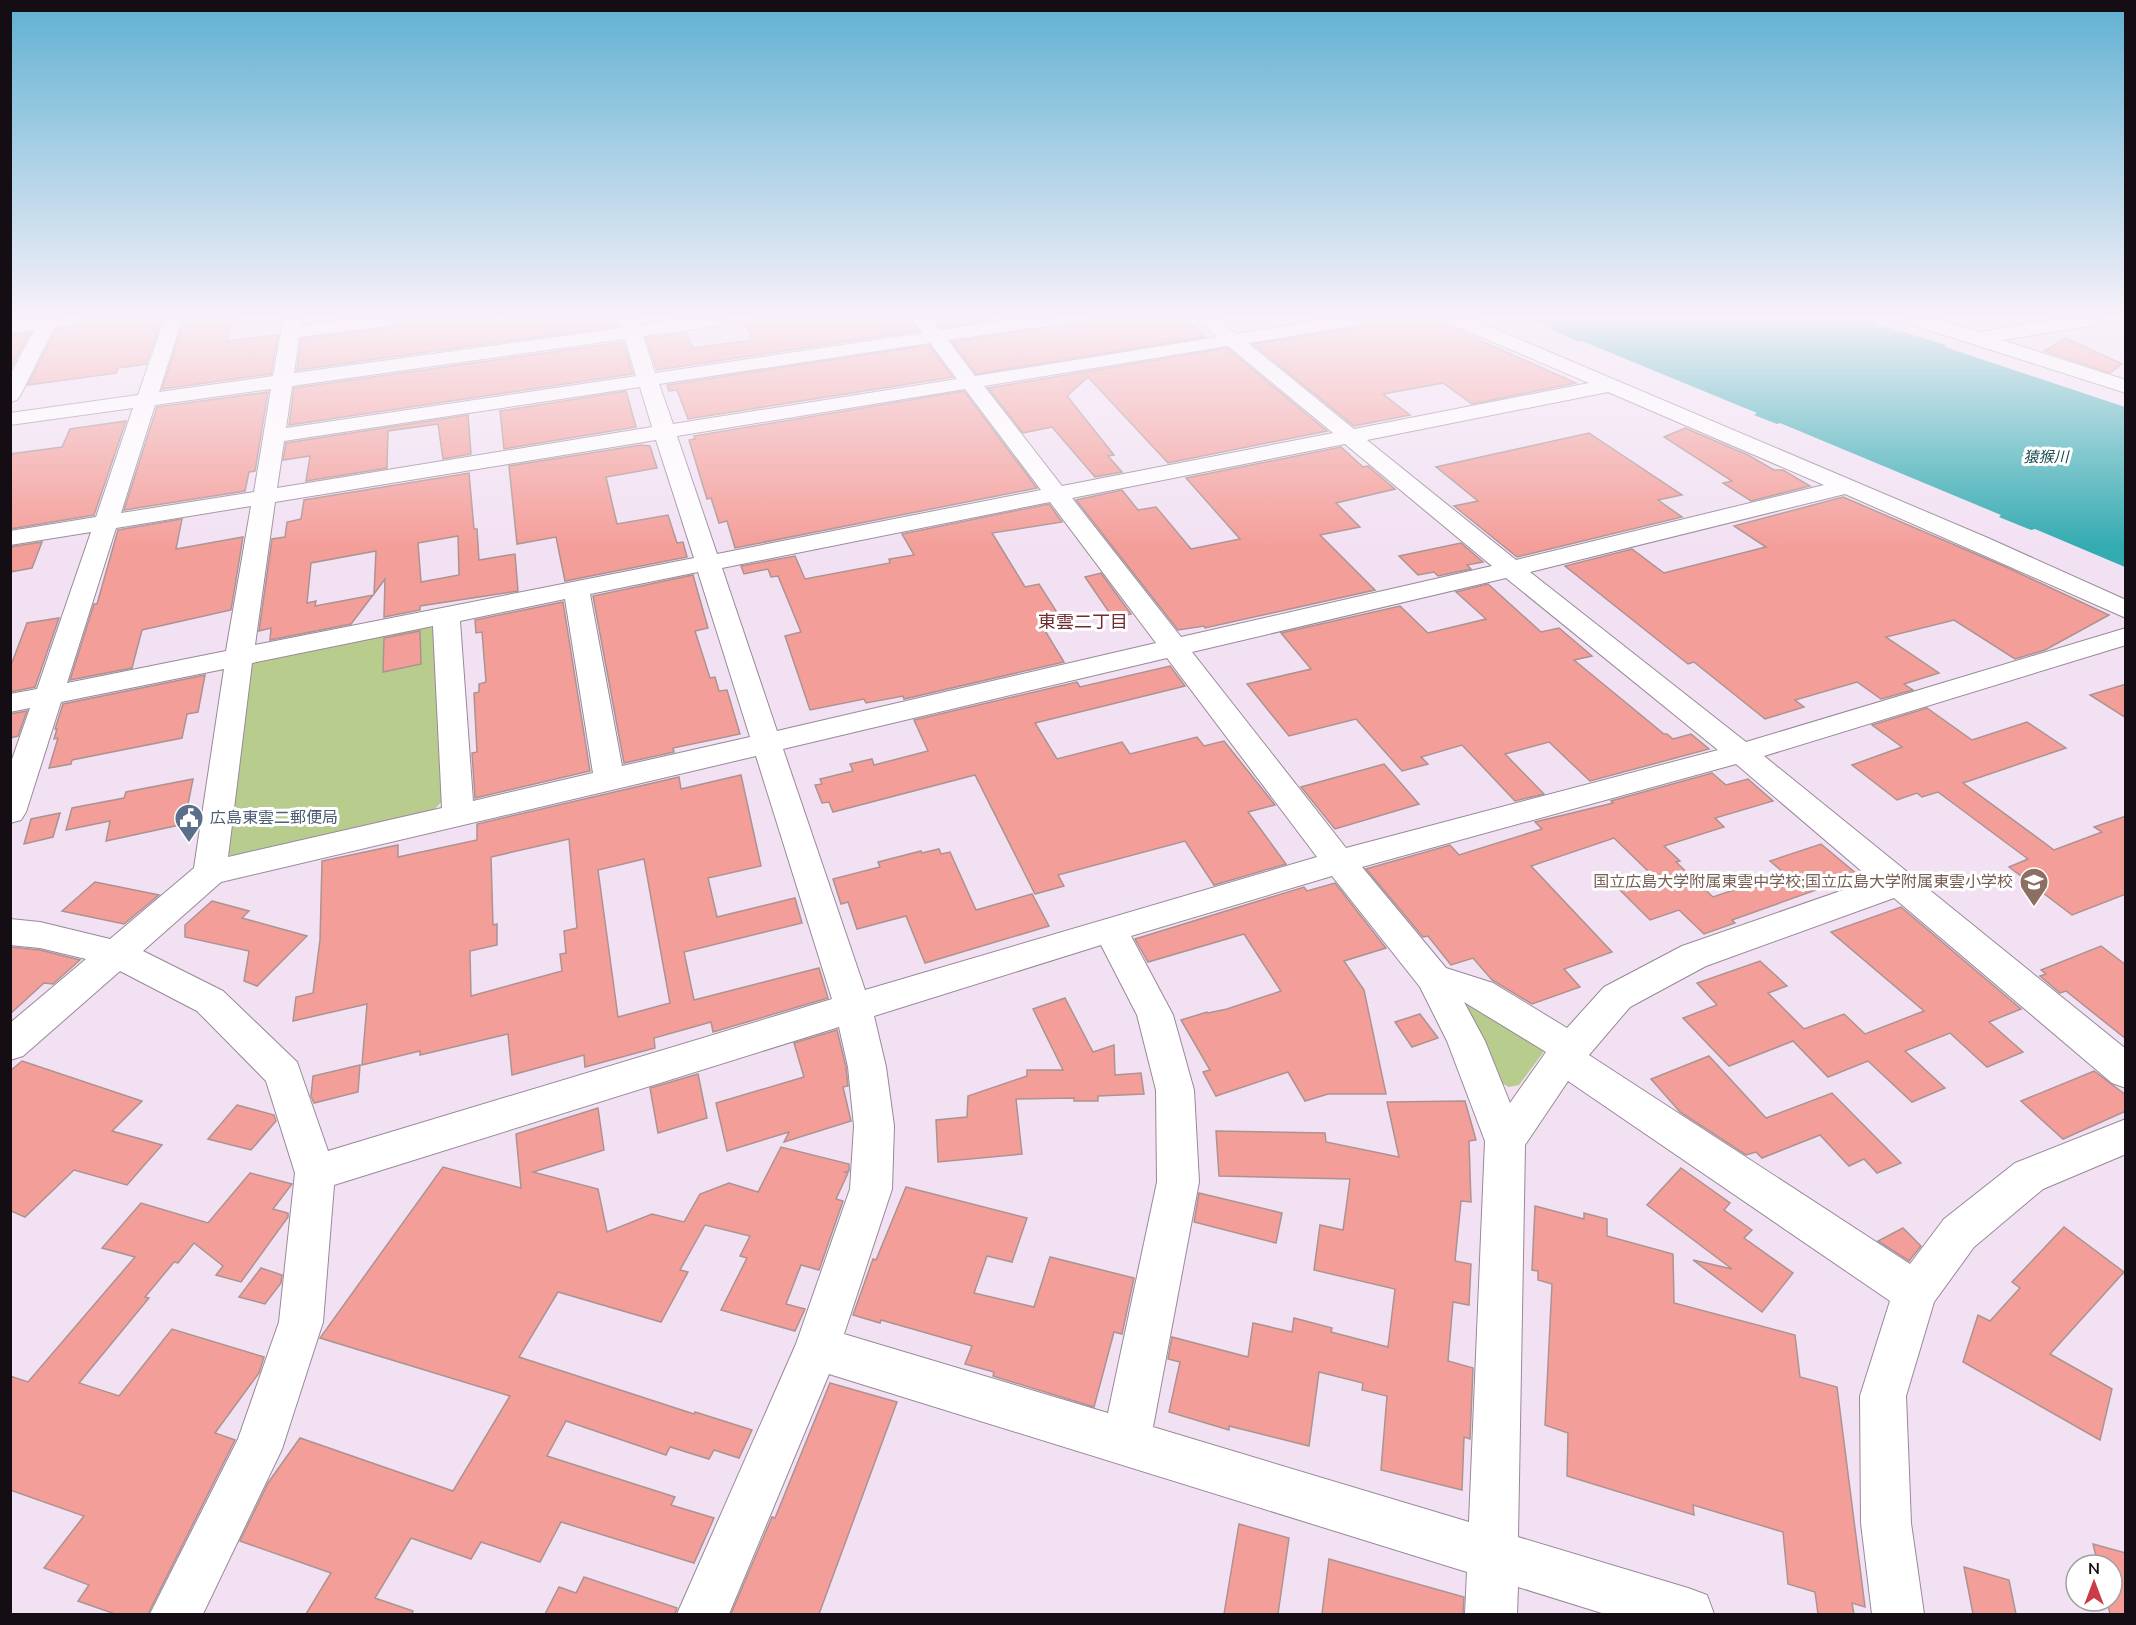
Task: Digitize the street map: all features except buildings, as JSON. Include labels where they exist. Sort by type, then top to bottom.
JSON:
[{"type":"street","points":[[10,812],[148,396]]},
{"type":"street","points":[[10,419],[177,396]]},
{"type":"street","points":[[210,873],[239,658],[280,396]]},
{"type":"street","points":[[275,436],[543,396]]},
{"type":"street","points":[[654,396],[853,1007],[867,1066],[874,1126],[871,1190],[817,1348],[704,1614]]},
{"type":"street","points":[[10,538],[886,396]]},
{"type":"street","points":[[981,396],[1339,862],[1433,978],[1466,1041],[1505,1141],[1491,1614]]},
{"type":"street","points":[[1301,396],[1510,569],[1741,753],[2126,1072]]},
{"type":"street","points":[[10,703],[707,562],[1557,396]]},
{"type":"street","points":[[1639,396],[1722,428],[1845,487],[2126,597]]},
{"type":"street","points":[[1647,396],[1983,540],[2126,610]]},
{"type":"street","points":[[10,1045],[210,873],[1510,569],[1845,487]]},
{"type":"street","points":[[576,589],[609,779]]},
{"type":"street","points":[[446,615],[458,814]]},
{"type":"street","points":[[315,1173],[1110,929],[1339,862],[1741,753],[2126,636]]},
{"type":"street","points":[[1505,1141],[1567,1053],[1617,997],[1694,956],[1897,884]]},
{"type":"street","points":[[1110,929],[1155,1015],[1175,1090],[1178,1182],[1126,1443]]},
{"type":"street","points":[[10,932],[40,935],[118,954],[210,1001],[283,1073],[315,1173],[301,1322],[258,1449],[176,1614]]},
{"type":"street","points":[[1433,978],[1480,993],[1915,1292]]},
{"type":"street","points":[[1898,1614],[1886,1523],[1883,1396],[1915,1292],[1959,1233],[2030,1176],[2126,1136]]},
{"type":"street","points":[[817,1348],[1688,1614]]},
{"type":"green space","points":[[429,624],[438,626],[445,798],[435,809],[233,856],[223,852],[250,665],[256,659]]},
{"type":"green space","points":[[1472,999],[1545,1050],[1519,1085],[1509,1087],[1498,1081],[1463,1010]]},
{"type":"water","name":"猿猴川","points":[[1715,396],[2092,396],[2125,407],[2125,567],[2035,529],[2031,530],[1999,517],[2001,515],[1780,423],[1777,424],[1754,415],[1757,413]]},
{"type":"place","name":"広島東雲二郵便局","points":[[189,844]]},
{"type":"place","name":"国立広島大学附属東雲中学校;国立広島大学附属東雲小学校","points":[[2034,908]]},
{"type":"district","name":"東雲二丁目","points":[[1083,622]]}]
